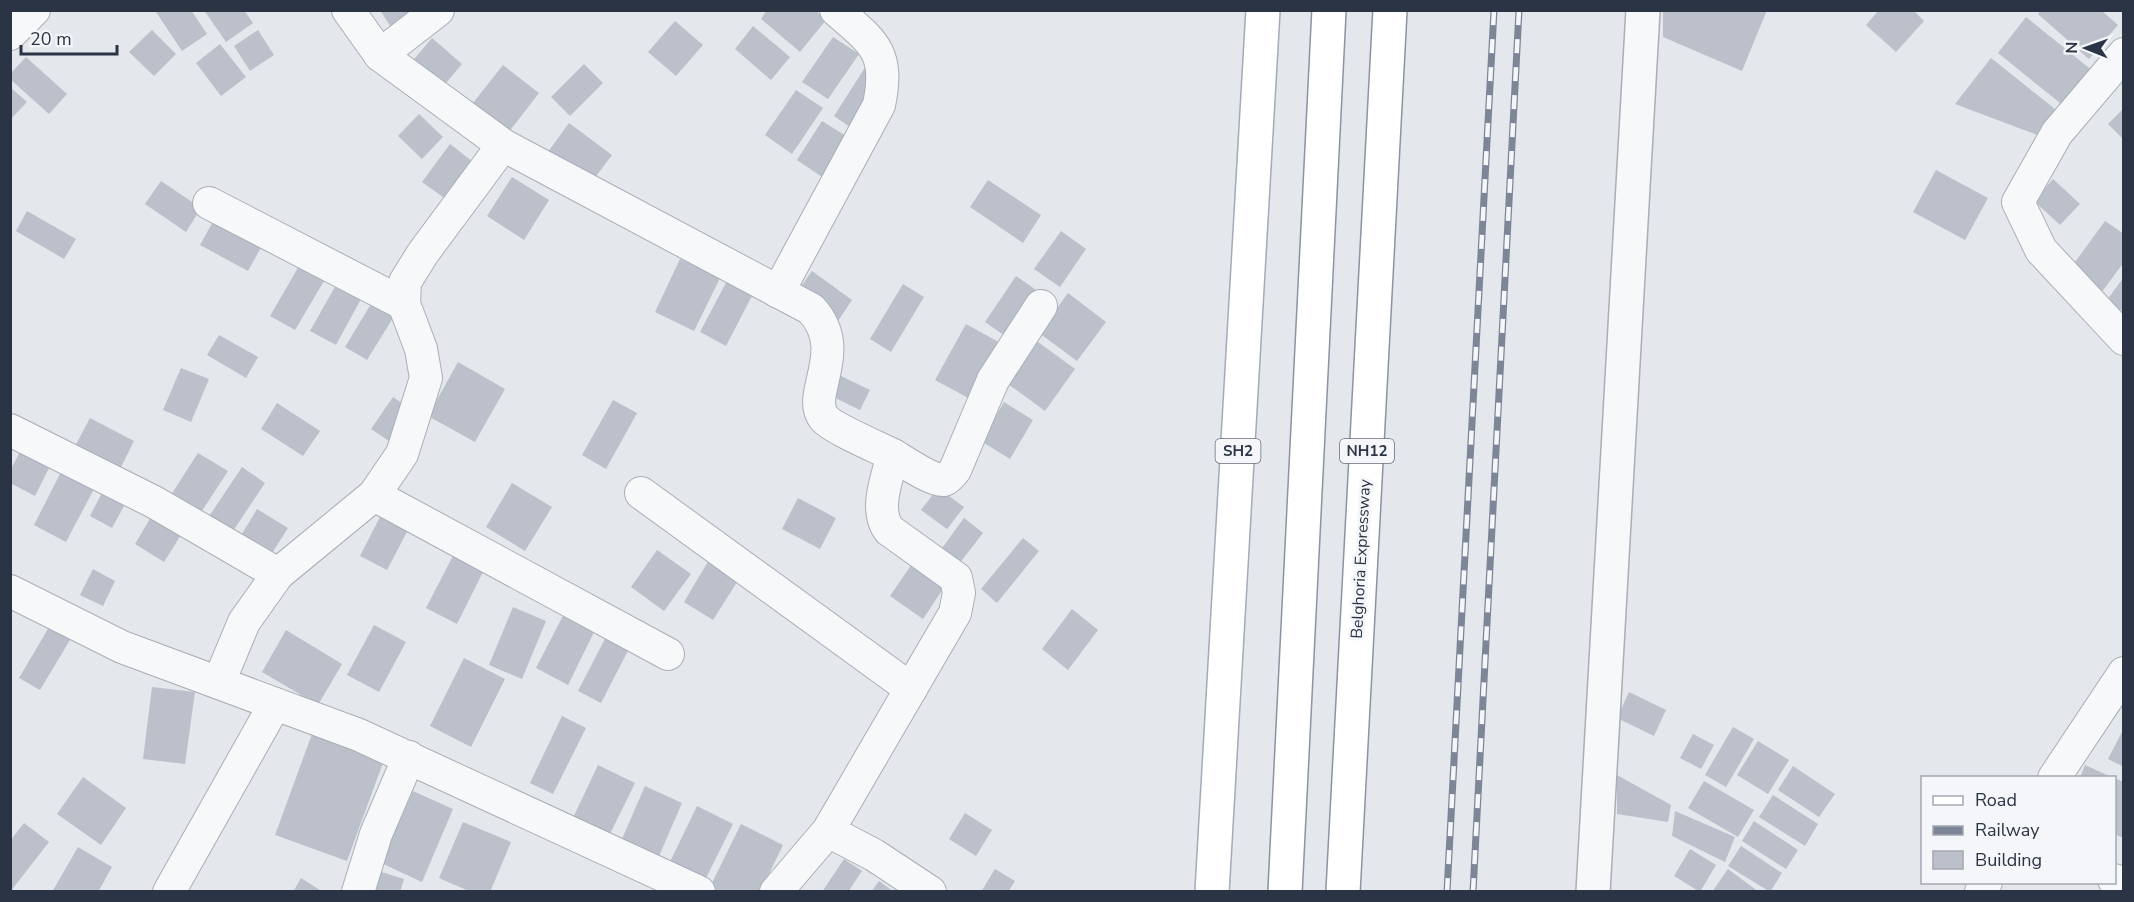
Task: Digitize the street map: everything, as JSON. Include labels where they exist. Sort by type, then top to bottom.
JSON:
[{"type":"main road","name":"SH2","points":[[1212,891],[1263,10]]},
{"type":"main road","points":[[1285,891],[1329,10]]},
{"type":"main road","name":"Belghoria Expressway","points":[[1344,891],[1390,10]]},
{"type":"street","points":[[10,34],[34,10]]},
{"type":"street","points":[[348,10],[380,54],[503,145],[811,309],[821,320],[829,350],[818,405],[824,418],[934,478],[944,480],[954,470],[993,380],[1041,306]]},
{"type":"street","points":[[380,54],[438,10]]},
{"type":"street","points":[[778,292],[879,105],[884,80],[882,60],[873,45],[836,10]]},
{"type":"street","points":[[1593,891],[1643,10]]},
{"type":"street","points":[[2124,54],[2058,133],[2018,202],[2041,250],[2124,339]]},
{"type":"street","points":[[219,682],[244,622],[278,574],[374,495],[402,454],[426,378],[421,349],[404,304],[405,282],[423,253],[503,145]]},
{"type":"street","points":[[209,203],[404,304]]},
{"type":"street","points":[[10,430],[154,502],[278,574]]},
{"type":"street","points":[[776,891],[828,831],[955,613],[959,593],[956,578],[890,530],[882,520],[893,455]]},
{"type":"street","points":[[641,493],[911,689]]},
{"type":"street","points":[[374,495],[668,654]]},
{"type":"street","points":[[10,591],[122,647],[359,735],[699,891]]},
{"type":"street","points":[[2055,776],[2122,679]]},
{"type":"street","points":[[169,891],[275,704]]},
{"type":"street","points":[[358,891],[376,834],[409,757]]},
{"type":"street","points":[[828,831],[874,855],[930,891]]},
{"type":"building","points":[[158,10],[191,10],[207,34],[182,51],[156,12]]},
{"type":"building","points":[[204,10],[244,10],[253,23],[226,42]]},
{"type":"building","points":[[380,10],[428,10],[394,32]]},
{"type":"building","points":[[767,10],[815,10],[826,20],[800,52],[761,19]]},
{"type":"building","points":[[1663,10],[1767,10],[1742,71],[1663,37]]},
{"type":"building","points":[[1879,10],[1913,10],[1924,21],[1896,52],[1866,25]]},
{"type":"building","points":[[2041,10],[2101,10],[2118,25],[2089,59],[2038,14]]},
{"type":"building","points":[[2026,17],[2094,72],[2065,107],[1998,53]]},
{"type":"building","points":[[675,21],[703,45],[676,76],[648,52]]},
{"type":"building","points":[[753,26],[790,57],[771,80],[735,49]]},
{"type":"building","points":[[152,30],[176,54],[154,76],[129,52]]},
{"type":"building","points":[[258,30],[274,55],[250,71],[234,46]]},
{"type":"building","points":[[833,37],[859,54],[828,99],[802,82]]},
{"type":"building","points":[[432,38],[462,64],[440,90],[410,64]]},
{"type":"building","points":[[220,44],[246,77],[221,96],[196,63]]},
{"type":"building","points":[[26,57],[67,94],[49,114],[10,79],[10,74]]},
{"type":"building","points":[[1991,58],[2055,109],[2037,135],[1955,104]]},
{"type":"building","points":[[584,64],[603,83],[570,116],[551,97]]},
{"type":"building","points":[[503,65],[539,93],[505,137],[469,108]]},
{"type":"building","points":[[866,66],[880,84],[857,132],[834,116]]},
{"type":"building","points":[[10,87],[27,102],[10,120]]},
{"type":"building","points":[[796,90],[823,108],[792,154],[765,135]]},
{"type":"building","points":[[2124,108],[2124,140],[2108,124]]},
{"type":"building","points":[[419,114],[443,137],[422,159],[398,136]]},
{"type":"building","points":[[822,121],[851,139],[825,179],[797,160]]},
{"type":"building","points":[[569,123],[612,155],[590,184],[548,152]]},
{"type":"building","points":[[450,144],[477,165],[450,202],[422,182]]},
{"type":"building","points":[[1936,170],[1988,198],[1965,240],[1913,212]]},
{"type":"building","points":[[512,177],[549,200],[524,240],[487,216]]},
{"type":"building","points":[[2053,179],[2080,204],[2060,225],[2034,201]]},
{"type":"building","points":[[988,180],[1041,215],[1023,243],[970,207]]},
{"type":"building","points":[[161,181],[201,208],[186,232],[145,204]]},
{"type":"building","points":[[27,211],[76,239],[64,259],[16,231]]},
{"type":"building","points":[[215,218],[263,244],[248,271],[200,245]]},
{"type":"building","points":[[2105,221],[2124,234],[2124,262],[2101,293],[2070,269]]},
{"type":"building","points":[[1061,231],[1086,249],[1060,287],[1034,269]]},
{"type":"building","points":[[680,259],[720,278],[694,331],[655,312]]},
{"type":"building","points":[[299,266],[324,281],[295,330],[270,316]]},
{"type":"building","points":[[812,271],[852,300],[838,321],[797,292]]},
{"type":"building","points":[[1016,276],[1039,292],[1008,338],[985,322]]},
{"type":"building","points":[[2124,277],[2124,312],[2107,300]]},
{"type":"building","points":[[728,279],[754,292],[726,346],[700,332]]},
{"type":"building","points":[[903,284],[924,297],[891,352],[870,339]]},
{"type":"building","points":[[336,285],[361,299],[336,345],[310,331]]},
{"type":"building","points":[[1068,293],[1106,322],[1077,361],[1039,333]]},
{"type":"building","points":[[374,299],[396,313],[367,360],[345,347]]},
{"type":"building","points":[[966,324],[1004,345],[974,401],[935,380]]},
{"type":"building","points":[[219,335],[258,357],[246,378],[207,355]]},
{"type":"building","points":[[1038,342],[1075,369],[1045,411],[1008,384]]},
{"type":"building","points":[[458,362],[505,389],[475,442],[428,416]]},
{"type":"building","points":[[181,368],[209,379],[191,422],[163,410]]},
{"type":"building","points":[[841,376],[870,390],[860,410],[831,396]]},
{"type":"building","points":[[393,397],[413,411],[392,443],[371,429]]},
{"type":"building","points":[[613,400],[637,413],[606,469],[582,455]]},
{"type":"building","points":[[1004,402],[1033,420],[1010,459],[981,441]]},
{"type":"building","points":[[277,403],[320,431],[303,456],[261,429]]},
{"type":"building","points":[[90,418],[134,441],[118,473],[73,450]]},
{"type":"building","points":[[23,446],[52,462],[35,496],[10,483],[10,471]]},
{"type":"building","points":[[198,453],[228,471],[200,514],[171,495]]},
{"type":"building","points":[[242,467],[265,483],[229,537],[206,521]]},
{"type":"building","points":[[62,470],[95,487],[66,542],[34,525]]},
{"type":"building","points":[[107,483],[130,495],[112,528],[90,516]]},
{"type":"building","points":[[512,483],[552,507],[525,551],[486,527]]},
{"type":"building","points":[[938,488],[964,507],[947,529],[921,510]]},
{"type":"building","points":[[798,498],[836,518],[820,549],[782,529]]},
{"type":"building","points":[[257,509],[288,528],[267,561],[237,542]]},
{"type":"building","points":[[154,512],[184,530],[164,562],[135,544]]},
{"type":"building","points":[[382,513],[409,528],[387,570],[360,556]]},
{"type":"building","points":[[964,518],[983,533],[955,569],[937,555]]},
{"type":"building","points":[[1023,538],[1039,551],[997,603],[981,589]]},
{"type":"building","points":[[458,546],[488,562],[457,624],[426,608]]},
{"type":"building","points":[[657,550],[691,574],[664,611],[631,587]]},
{"type":"building","points":[[916,558],[949,580],[923,619],[890,596]]},
{"type":"building","points":[[709,560],[739,579],[713,620],[684,602]]},
{"type":"building","points":[[93,569],[115,581],[103,606],[80,595]]},
{"type":"building","points":[[513,607],[546,621],[522,679],[489,665]]},
{"type":"building","points":[[1072,609],[1098,630],[1068,670],[1042,649]]},
{"type":"building","points":[[566,610],[597,626],[568,685],[536,668]]},
{"type":"building","points":[[52,622],[73,635],[40,690],[19,678]]},
{"type":"building","points":[[374,625],[406,642],[379,692],[347,675]]},
{"type":"building","points":[[286,630],[342,664],[318,705],[262,672]]},
{"type":"building","points":[[609,631],[632,643],[601,703],[578,691]]},
{"type":"building","points":[[464,658],[505,679],[471,747],[430,726]]},
{"type":"building","points":[[152,687],[195,692],[185,764],[143,759]]},
{"type":"building","points":[[1629,692],[1666,710],[1654,736],[1617,718]]},
{"type":"building","points":[[562,716],[586,728],[553,794],[530,783]]},
{"type":"building","points":[[1733,727],[1754,739],[1726,787],[1705,775]]},
{"type":"building","points":[[2124,728],[2124,767],[2108,759]]},
{"type":"building","points":[[312,734],[384,760],[347,861],[275,835]]},
{"type":"building","points":[[1693,734],[1714,745],[1701,769],[1680,758]]},
{"type":"building","points":[[1758,741],[1789,760],[1768,794],[1737,775]]},
{"type":"building","points":[[598,765],[635,783],[608,838],[572,820]]},
{"type":"building","points":[[2085,765],[2110,776],[2081,776]]},
{"type":"building","points":[[1793,766],[1835,794],[1819,817],[1778,790]]},
{"type":"building","points":[[1617,775],[1671,805],[1668,822],[1617,814]]},
{"type":"building","points":[[83,777],[126,808],[101,845],[57,814]]},
{"type":"building","points":[[2116,779],[2124,782],[2124,838],[2116,835]]},
{"type":"building","points":[[1704,781],[1754,810],[1738,837],[1688,808]]},
{"type":"building","points":[[645,786],[682,803],[659,856],[622,839]]},
{"type":"building","points":[[413,791],[453,809],[422,882],[381,863]]},
{"type":"building","points":[[1773,795],[1818,824],[1805,846],[1759,817]]},
{"type":"building","points":[[697,806],[733,824],[703,884],[668,866]]},
{"type":"building","points":[[1675,811],[1735,837],[1725,862],[1672,836]]},
{"type":"building","points":[[965,813],[992,830],[976,856],[949,839]]},
{"type":"building","points":[[1754,821],[1798,850],[1786,869],[1742,841]]},
{"type":"building","points":[[463,822],[511,842],[490,892],[471,892],[439,878]]},
{"type":"building","points":[[24,823],[49,842],[10,892],[10,841]]},
{"type":"building","points":[[741,824],[783,845],[760,892],[718,892],[710,887]]},
{"type":"building","points":[[1741,846],[1782,873],[1770,892],[1728,866]]},
{"type":"building","points":[[78,847],[112,867],[98,892],[52,892]]},
{"type":"building","points":[[1690,849],[1716,865],[1700,892],[1674,876]]},
{"type":"building","points":[[844,859],[862,871],[848,892],[822,892]]},
{"type":"building","points":[[995,869],[1015,881],[1008,892],[981,892]]},
{"type":"building","points":[[1728,869],[1759,892],[1712,892]]},
{"type":"building","points":[[378,871],[404,879],[400,892],[371,892]]},
{"type":"building","points":[[301,878],[323,892],[293,892]]},
{"type":"building","points":[[879,881],[894,892],[871,892]]},
{"type":"railway","points":[[1447,892],[1494,10]]},
{"type":"railway","points":[[1473,892],[1519,10]]}]
